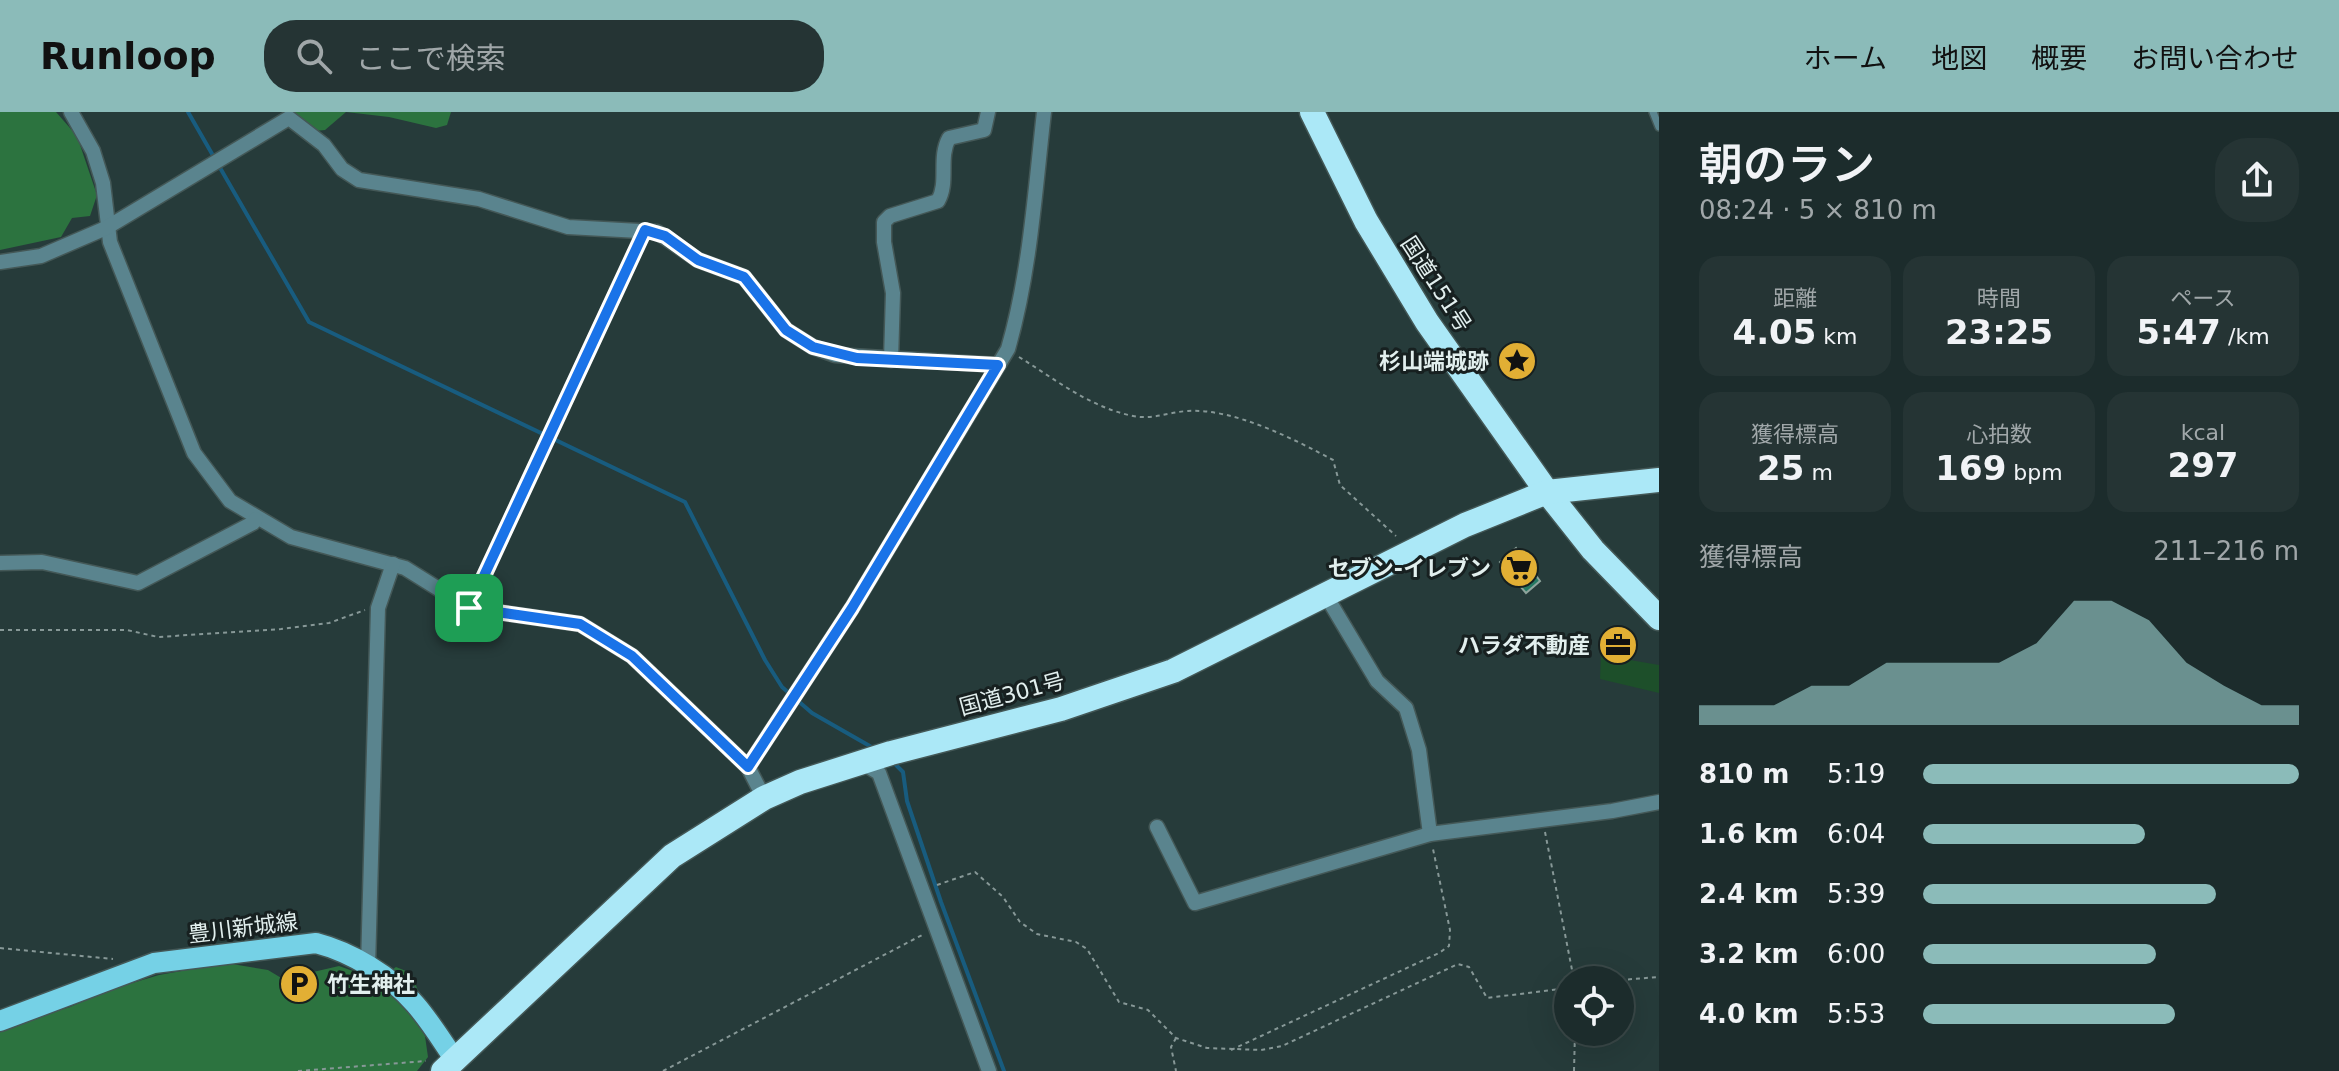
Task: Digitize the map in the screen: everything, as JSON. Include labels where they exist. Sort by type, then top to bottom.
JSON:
[{"type":"highway","name":"国道151号","points":[[1312,112],[1392,267],[1547,492],[1593,550],[1659,618]]},
{"type":"highway","name":"国道301号","points":[[451,1067],[672,856],[764,798],[800,782],[875,758],[1114,693],[1173,671],[1465,525],[1547,492],[1659,480]]},
{"type":"main road","name":"豊川新城線","points":[[0,1021],[154,963],[316,943],[368,966],[414,1002],[451,1067]]},
{"type":"street","points":[[71,112],[93,151],[103,183],[106,228],[194,453],[230,501],[291,537],[405,568],[469,608],[580,624],[632,656],[748,767],[764,798]]},
{"type":"street","points":[[891,360],[893,293],[884,242],[884,222],[890,216],[938,201],[942,193],[942,150],[949,138],[984,130],[988,112]]},
{"type":"street","points":[[748,767],[852,608],[1008,349],[1019,312],[1031,236],[1044,112]]},
{"type":"street","points":[[0,262],[41,256],[106,228],[289,118],[324,145],[342,169],[359,180],[467,196],[568,227],[645,230],[665,236],[698,260],[744,277],[786,330],[813,347],[835,355],[998,365]]},
{"type":"street","points":[[0,563],[42,562],[138,583],[256,519]]},
{"type":"street","points":[[368,966],[378,608],[393,564]]},
{"type":"street","points":[[1325,594],[1377,681],[1406,708],[1419,750],[1430,834]]},
{"type":"street","points":[[875,758],[989,1071]]},
{"type":"street","points":[[1157,827],[1195,903],[1430,834],[1659,802]]},
{"type":"lane","points":[[1653,112],[1659,127]]},
{"type":"path","points":[[469,608],[645,230]]},
{"type":"path","points":[[1008,349],[1063,387],[1130,416],[1149,418],[1188,411],[1216,414],[1297,440],[1333,460],[1340,485],[1412,551]]},
{"type":"path","points":[[0,630],[127,630],[158,637],[329,623],[378,608]]},
{"type":"path","points":[[1542,819],[1571,966]]},
{"type":"path","points":[[1230,1051],[1449,946],[1450,930],[1430,834]]},
{"type":"path","points":[[941,883],[975,872],[1003,897],[1020,922],[1037,934],[1076,942],[1087,949],[1119,1002],[1148,1010],[1176,1038],[1207,1048],[1230,1051],[1282,1046],[1458,964],[1469,967],[1487,998],[1554,990]]},
{"type":"path","points":[[663,1071],[939,929]]},
{"type":"path","points":[[0,948],[117,959]]},
{"type":"path","points":[[1634,979],[1659,977]]},
{"type":"path","points":[[1176,1038],[1171,1047],[1176,1071]]},
{"type":"path","points":[[1574,1071],[1575,1046]]},
{"type":"path","points":[[298,1071],[371,1063],[451,1067]]},
{"type":"green space","points":[[0,112],[56,112],[77,136],[97,195],[90,216],[72,218],[61,237],[0,250]]},
{"type":"green space","points":[[290,112],[346,112],[325,130],[315,131]]},
{"type":"green space","points":[[346,112],[451,112],[447,125],[436,128],[389,117]]},
{"type":"green space","points":[[1601,655],[1659,665],[1659,693],[1600,679]]},
{"type":"green space","points":[[226,963],[268,970],[283,979],[339,966],[378,980],[396,967],[411,973],[419,993],[415,1015],[425,1036],[428,1057],[417,1071],[0,1071],[0,1028],[159,975]]},
{"type":"building","name":"セブン-イレブン","points":[[1516,548],[1540,581],[1526,593],[1500,562]]},
{"type":"waterway","points":[[188,112],[215,159]]},
{"type":"waterway","points":[[219,166],[309,322],[685,502],[765,660],[782,687],[812,713],[875,749]]},
{"type":"waterway","points":[[892,761],[903,772],[907,801],[941,902],[1004,1071]]},
{"type":"place","name":"杉山端城跡","points":[[1517,361]]},
{"type":"place","name":"セブン-イレブン","points":[[1519,568]]},
{"type":"place","name":"ハラダ不動産","points":[[1618,645]]},
{"type":"place","name":"竹生神社","points":[[299,984]]},
{"type":"route","points":[[645,230],[665,236],[698,260],[744,277],[752,283],[770,312],[786,330],[813,347],[835,355],[857,358],[998,365],[852,608],[748,767],[632,656],[580,624],[469,608],[643,241],[645,230]]}]
